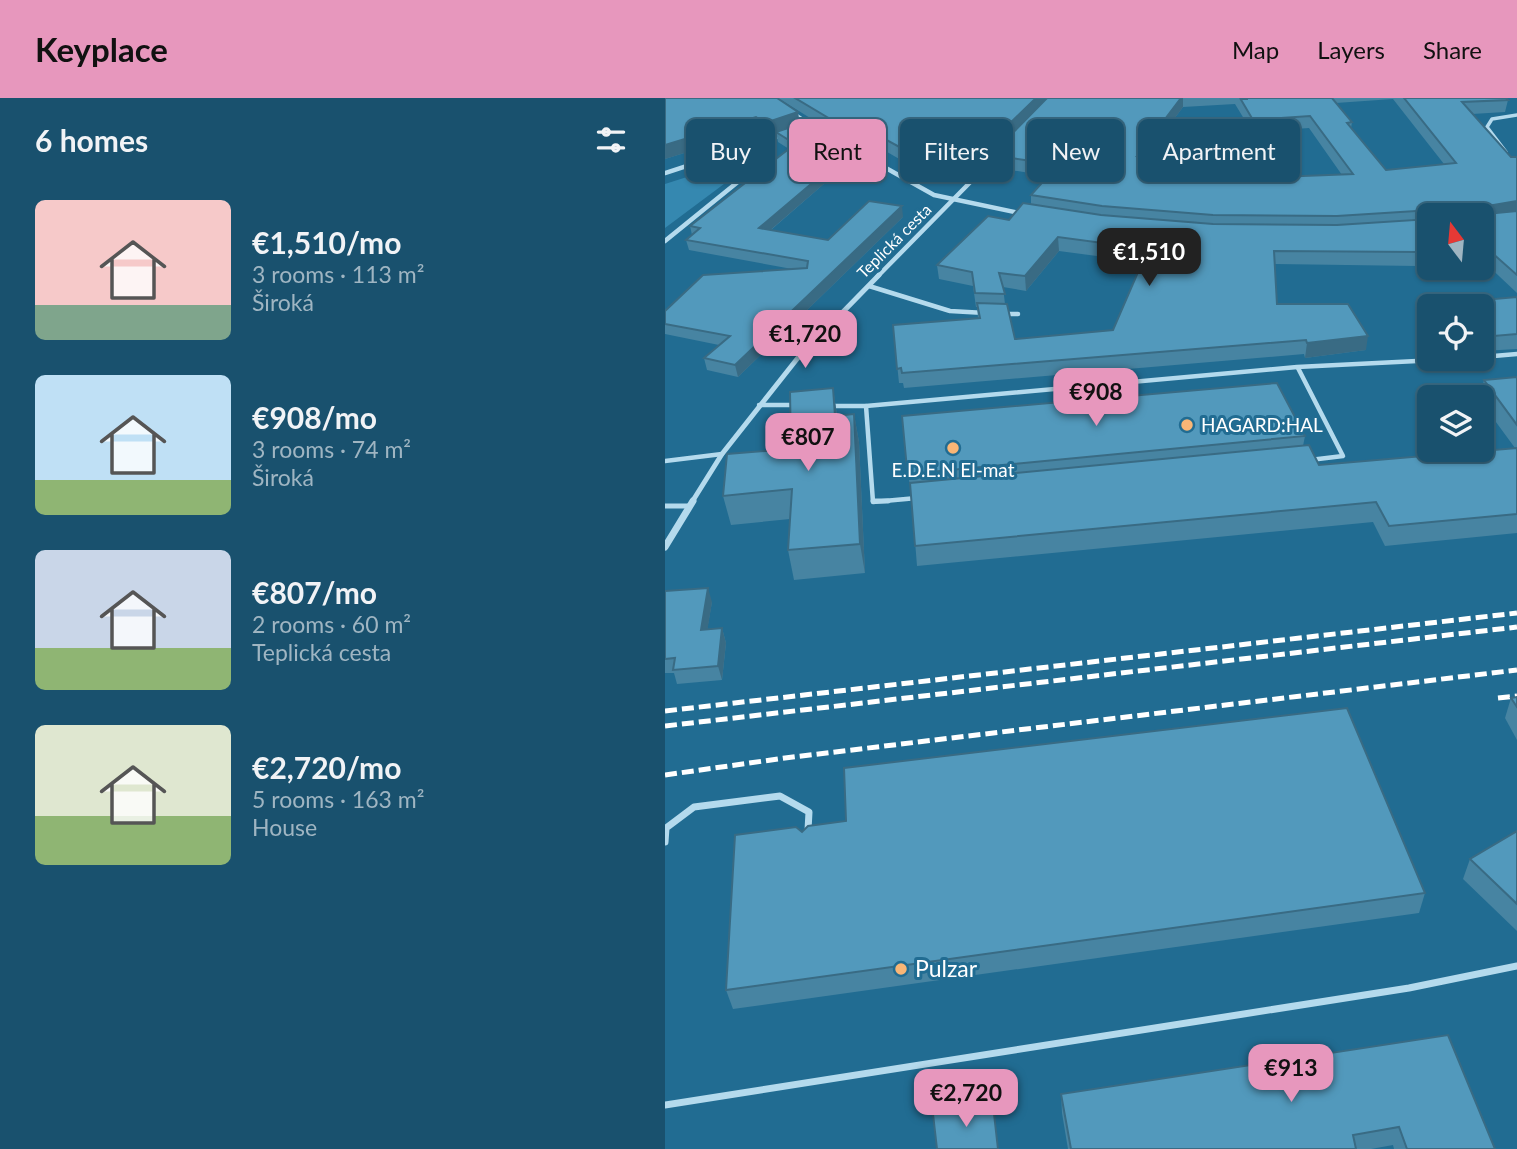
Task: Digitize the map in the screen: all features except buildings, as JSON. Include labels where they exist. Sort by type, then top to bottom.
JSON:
[{"type":"street","points":[[780,105],[801,119]]},
{"type":"street","points":[[775,137],[785,134]]},
{"type":"street","points":[[665,173],[686,166]]},
{"type":"street","points":[[886,168],[919,187],[953,201],[1030,214]]},
{"type":"street","points":[[665,242],[738,182]]},
{"type":"street","name":"Teplická cesta","points":[[665,547],[722,454],[797,359],[972,182]]},
{"type":"lane","points":[[1508,155],[1487,127],[1492,119],[1517,115]]},
{"type":"lane","points":[[869,286],[950,311],[991,313]]},
{"type":"lane","points":[[1005,314],[1018,314]]},
{"type":"lane","points":[[1494,356],[1517,354]]},
{"type":"lane","points":[[825,406],[866,406],[1297,368],[1417,361]]},
{"type":"lane","points":[[1297,368],[1343,456],[1302,460]]},
{"type":"lane","points":[[1489,385],[1493,384]]},
{"type":"lane","points":[[759,405],[811,405]]},
{"type":"lane","points":[[866,406],[873,502],[928,497]]},
{"type":"lane","points":[[665,461],[722,454]]},
{"type":"lane","points":[[665,506],[688,506]]},
{"type":"lane","points":[[665,842],[666,828],[695,807],[780,796],[809,812],[808,835]]},
{"type":"lane","points":[[665,1105],[1409,988],[1517,966]]},
{"type":"shaded area","points":[[686,177],[686,182],[727,182],[665,228],[665,184]]},
{"type":"railway","points":[[665,711],[1517,613]]},
{"type":"railway","points":[[665,726],[1517,627]]},
{"type":"railway","points":[[665,775],[785,758],[1517,670]]},
{"type":"railway","points":[[1498,698],[1517,696]]},
{"type":"place","name":"HAGARD:HAL","points":[[1187,425]]},
{"type":"place","name":"E.D.E.N El-mat","points":[[953,448]]},
{"type":"place","name":"Pulzar","points":[[901,969]]}]
